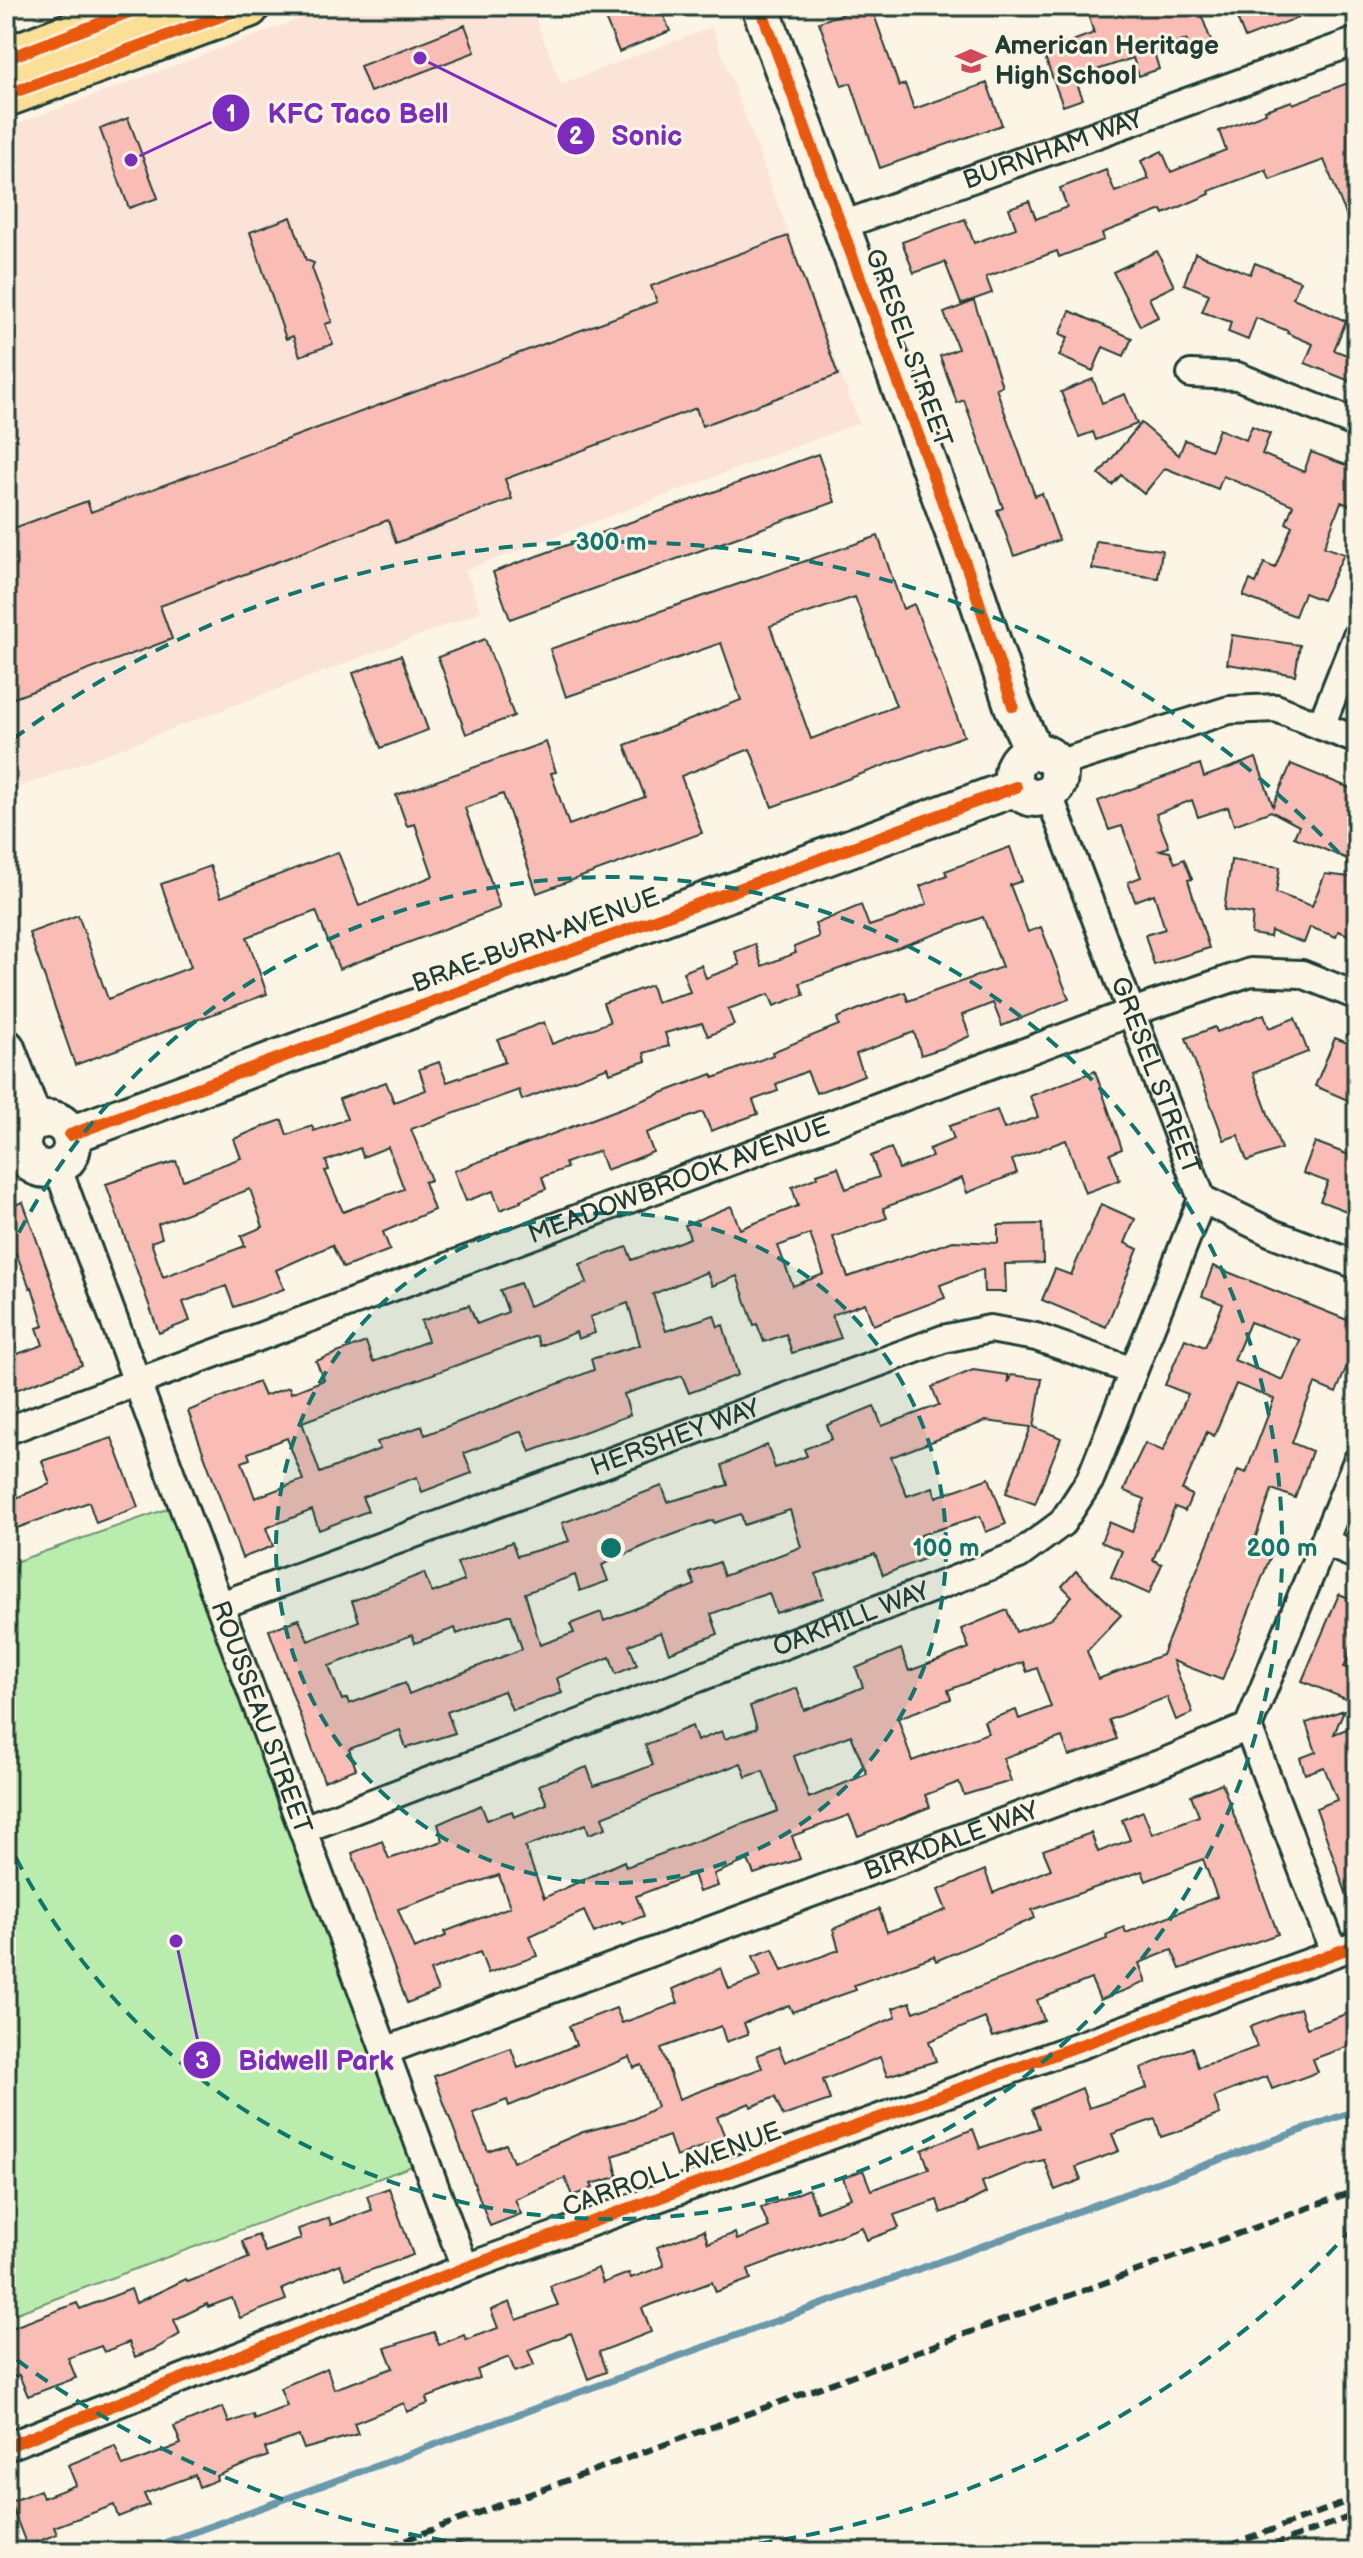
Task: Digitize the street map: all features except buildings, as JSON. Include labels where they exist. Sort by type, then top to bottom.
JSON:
[{"type":"main road","points":[[6,59],[145,6]]},
{"type":"main road","points":[[6,95],[248,6]]},
{"type":"street","name":"GRESEL STREET","points":[[760,6],[974,587],[1013,706],[1202,1199],[1272,1233],[1357,1265]]},
{"type":"street","name":"BURNHAM WAY","points":[[840,226],[1357,41]]},
{"type":"street","points":[[1191,374],[1237,376],[1357,424]]},
{"type":"street","points":[[1321,726],[1357,635]]},
{"type":"street","name":"BRAE BURN AVENUE","points":[[64,1150],[1039,774],[1229,710],[1276,708],[1357,740]]},
{"type":"street","name":"MEADOWBROOK AVENUE","points":[[6,1431],[1132,1012],[1251,972],[1302,974],[1357,996]]},
{"type":"street","points":[[6,1048],[21,1144]]},
{"type":"street","points":[[21,1144],[50,1119],[59,1122],[64,1150]]},
{"type":"street","name":"ROUSSEAU STREET","points":[[64,1150],[139,1381],[465,2268]]},
{"type":"street","name":"OAKHILL WAY","points":[[304,1829],[1019,1555],[1062,1523],[1090,1480],[1202,1199]]},
{"type":"street","name":"HERSHEY WAY","points":[[221,1605],[943,1339],[990,1329],[1036,1337],[1133,1371]]},
{"type":"street","points":[[1346,1948],[1248,1727],[1357,1461]]},
{"type":"street","points":[[1324,1542],[1357,1556]]},
{"type":"street","name":"BIRKDALE WAY","points":[[385,2051],[1162,1763],[1248,1727]]},
{"type":"street","name":"CARROLL AVENUE","points":[[6,2447],[465,2268],[1346,1948]]},
{"type":"shaded area","points":[[335,6],[531,6],[561,84],[712,27],[859,423],[466,570],[481,612],[6,792],[6,128]]},
{"type":"green space","points":[[184,1503],[426,2161],[6,2317],[6,1565]]},
{"type":"waterway","points":[[139,2552],[1357,2110]]},
{"type":"railway","points":[[372,2552],[1357,2190]]},
{"type":"railway","points":[[1213,2552],[1357,2498]]},
{"type":"railway","points":[[1255,2552],[1357,2514]]},
{"type":"cycle path","points":[[6,59],[145,6]]},
{"type":"cycle path","points":[[6,95],[248,6]]},
{"type":"cycle path","points":[[760,6],[974,587],[1013,706]]},
{"type":"cycle path","points":[[70,1135],[1016,787]]},
{"type":"cycle path","points":[[6,2447],[465,2268],[1357,1945]]},
{"type":"place","name":"Sonic","points":[[420,58]]},
{"type":"place","name":"American Heritage High School","points":[[971,61]]},
{"type":"place","name":"KFC Taco Bell","points":[[131,160]]},
{"type":"place","name":"Bidwell Park","points":[[176,1941]]}]
